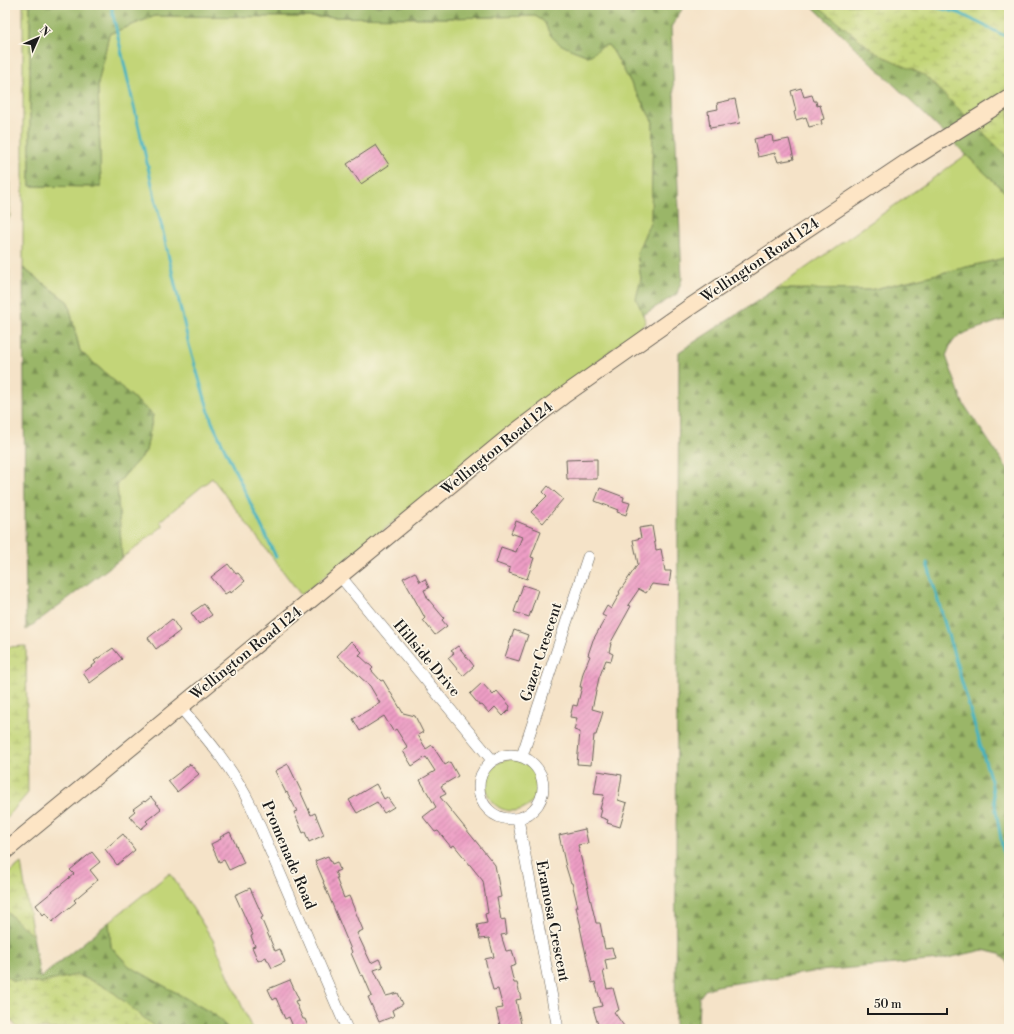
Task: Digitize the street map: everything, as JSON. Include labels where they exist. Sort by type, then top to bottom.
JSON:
[{"type":"main road","name":"Wellington Road 124","points":[[10,846],[510,436],[563,396],[675,317],[903,164],[1009,98]]},
{"type":"street","name":"Gazer Crescent","points":[[522,756],[588,557]]},
{"type":"street","name":"Hillside Drive","points":[[340,576],[492,760]]},
{"type":"street","name":"Promenade Road","points":[[180,707],[230,768],[242,788],[347,1029]]},
{"type":"street","points":[[512,754],[522,756],[532,761],[539,769],[543,780],[543,790],[540,801],[534,810],[526,816],[518,819],[504,819],[493,814],[484,805],[479,793],[479,781],[483,769],[492,760],[501,755],[512,754]]},
{"type":"street","name":"Eramosa Crescent","points":[[518,819],[558,1029]]},
{"type":"green space","points":[[23,5],[30,5],[30,186],[101,187],[98,84],[109,34],[155,16],[445,18],[535,16],[545,23],[549,32],[555,39],[568,48],[588,56],[600,48],[608,45],[613,51],[653,122],[651,220],[637,253],[641,279],[637,298],[646,323],[301,595],[212,478],[160,521],[163,526],[122,558],[117,484],[146,451],[153,415],[80,351],[68,302],[23,268]]},
{"type":"green space","points":[[30,5],[687,5],[684,6],[671,27],[682,279],[677,294],[643,315],[636,298],[641,279],[637,253],[651,220],[653,122],[613,51],[608,45],[588,56],[572,50],[557,42],[550,34],[546,24],[535,16],[445,18],[155,16],[109,34],[98,84],[101,187],[30,186]]},
{"type":"green space","points":[[811,5],[1009,5],[1009,196]]},
{"type":"green space","points":[[817,5],[1009,5],[1009,158],[924,75],[876,53]]},
{"type":"green space","points":[[966,155],[1009,196],[1009,257],[870,290],[776,289]]},
{"type":"green space","points":[[9,162],[10,216],[5,227],[5,167]]},
{"type":"green space","points":[[1009,257],[1009,318],[967,332],[955,339],[946,356],[963,403],[1009,471],[1009,966],[1000,954],[983,950],[939,960],[819,971],[716,986],[705,990],[699,998],[698,1029],[675,1029],[679,352],[776,289],[870,290]]},
{"type":"green space","points":[[5,261],[9,271],[8,379],[5,379]]},
{"type":"green space","points":[[23,268],[68,302],[80,351],[153,415],[146,451],[117,484],[122,558],[26,630]]},
{"type":"green space","points":[[26,646],[28,793],[5,820],[5,647]]},
{"type":"green space","points":[[512,759],[522,761],[530,767],[536,775],[538,785],[536,795],[530,803],[522,809],[512,811],[502,809],[494,803],[488,795],[486,785],[488,775],[494,767],[502,761]]},
{"type":"green space","points":[[21,863],[33,936],[5,910],[5,876]]},
{"type":"green space","points":[[170,873],[213,940],[252,1029],[229,1029],[215,1015],[129,966],[111,947],[109,922]]},
{"type":"green space","points":[[5,910],[33,936],[40,978],[109,922],[111,947],[129,966],[215,1015],[229,1029],[157,1029],[114,993],[99,984],[77,975],[41,983],[13,981],[5,975]]},
{"type":"green space","points":[[5,975],[13,981],[41,983],[77,975],[99,984],[114,993],[157,1029],[18,1029],[5,1012]]},
{"type":"building","points":[[801,88],[804,97],[812,95],[817,106],[820,105],[824,119],[821,120],[822,124],[809,127],[806,117],[796,120],[794,112],[796,111],[791,91]]},
{"type":"building","points":[[735,99],[740,123],[710,128],[708,111],[718,109],[717,103]]},
{"type":"building","points":[[772,135],[773,142],[789,139],[794,159],[778,162],[775,153],[758,157],[754,139]]},
{"type":"building","points":[[376,145],[389,165],[361,184],[347,164]]},
{"type":"building","points":[[597,459],[597,479],[567,479],[566,460]]},
{"type":"building","points":[[548,486],[563,499],[543,523],[531,512],[547,496],[543,492]]},
{"type":"building","points":[[600,488],[624,497],[623,501],[630,503],[626,515],[617,512],[618,510],[595,501]]},
{"type":"building","points":[[516,521],[541,531],[531,557],[534,558],[527,579],[509,573],[510,568],[496,563],[501,547],[516,552],[522,537],[511,533]]},
{"type":"building","points":[[652,526],[656,550],[661,549],[665,571],[671,571],[669,586],[652,584],[646,593],[639,589],[628,605],[631,606],[610,644],[609,652],[613,654],[611,661],[606,660],[599,678],[592,709],[603,712],[596,735],[594,735],[591,765],[577,764],[580,732],[574,730],[577,718],[570,717],[573,705],[577,706],[582,687],[580,687],[583,673],[590,656],[588,655],[593,640],[606,617],[602,615],[607,606],[611,609],[620,593],[619,592],[638,564],[633,540],[641,538],[639,528]]},
{"type":"building","points":[[228,564],[236,574],[238,573],[245,581],[231,593],[230,591],[225,594],[211,577]]},
{"type":"building","points":[[415,572],[420,582],[425,579],[429,588],[424,590],[428,599],[444,618],[442,620],[447,626],[435,635],[423,620],[425,618],[403,578]]},
{"type":"building","points":[[523,585],[538,590],[529,617],[514,612]]},
{"type":"building","points":[[204,604],[212,615],[199,624],[191,613]]},
{"type":"building","points":[[172,619],[180,631],[156,649],[148,638]]},
{"type":"building","points":[[514,630],[528,635],[519,661],[505,657]]},
{"type":"building","points":[[351,641],[362,652],[359,655],[373,668],[371,670],[381,681],[383,680],[403,713],[415,716],[423,732],[418,735],[426,749],[432,745],[445,765],[450,762],[458,776],[441,786],[446,794],[440,797],[495,865],[501,897],[497,898],[501,920],[505,919],[507,934],[501,935],[506,951],[512,950],[516,965],[510,967],[514,983],[517,983],[521,999],[516,1000],[522,1029],[501,1029],[496,1009],[503,1008],[498,989],[493,990],[485,959],[494,957],[489,938],[480,939],[477,925],[487,923],[485,914],[488,913],[483,881],[454,845],[451,847],[438,831],[435,832],[423,817],[436,807],[420,780],[435,771],[426,757],[412,766],[403,751],[408,748],[396,729],[393,731],[384,716],[360,731],[353,719],[380,703],[370,686],[337,656]]},
{"type":"building","points":[[458,646],[474,666],[463,676],[448,658],[454,653],[451,651]]},
{"type":"building","points":[[113,648],[122,659],[90,683],[83,673],[96,663],[94,661]]},
{"type":"building","points":[[482,683],[493,695],[497,691],[510,706],[509,710],[503,716],[495,707],[489,713],[482,705],[480,706],[470,694]]},
{"type":"building","points":[[190,764],[199,774],[177,792],[168,781]]},
{"type":"building","points":[[288,764],[311,815],[315,813],[324,835],[309,842],[305,832],[303,833],[294,812],[297,811],[275,771]]},
{"type":"building","points":[[598,771],[622,775],[618,800],[627,803],[620,827],[607,823],[608,820],[600,817],[602,809],[600,809],[604,795],[594,794]]},
{"type":"building","points":[[376,784],[384,799],[387,797],[394,807],[384,813],[377,802],[357,813],[349,800]]},
{"type":"building","points":[[151,797],[161,809],[146,821],[148,823],[141,829],[129,816],[135,811],[133,809]]},
{"type":"building","points":[[585,829],[588,843],[578,845],[588,889],[596,923],[600,923],[605,949],[612,948],[615,958],[605,960],[607,970],[603,971],[607,989],[613,988],[619,1010],[614,1012],[626,1029],[600,1029],[593,1008],[602,1006],[595,982],[592,983],[576,907],[578,907],[566,867],[559,835]]},
{"type":"building","points":[[230,832],[244,863],[229,870],[224,860],[219,862],[211,844]]},
{"type":"building","points":[[123,834],[135,850],[117,865],[105,849]]},
{"type":"building","points":[[92,852],[100,862],[90,870],[98,880],[74,900],[76,902],[52,922],[45,913],[43,915],[36,905],[74,874],[70,870]]},
{"type":"building","points":[[328,856],[332,864],[337,862],[340,870],[335,872],[338,878],[336,878],[344,898],[349,896],[363,930],[357,933],[371,963],[379,959],[383,967],[374,970],[386,996],[398,993],[403,1004],[392,1010],[394,1016],[379,1022],[368,997],[372,996],[351,953],[352,952],[315,861]]},
{"type":"building","points":[[250,888],[263,917],[261,918],[275,951],[280,949],[285,962],[272,968],[266,957],[258,961],[252,947],[255,946],[251,936],[253,935],[235,895]]},
{"type":"building","points":[[290,980],[299,1000],[295,1001],[309,1029],[294,1029],[289,1017],[285,1019],[276,998],[273,1000],[268,989]]},
{"type":"waterway","points":[[112,5],[112,11],[189,345],[212,422],[276,557]]},
{"type":"waterway","points":[[927,5],[959,13],[1009,38]]},
{"type":"waterway","points":[[927,563],[991,781],[1005,863],[1009,874]]}]
